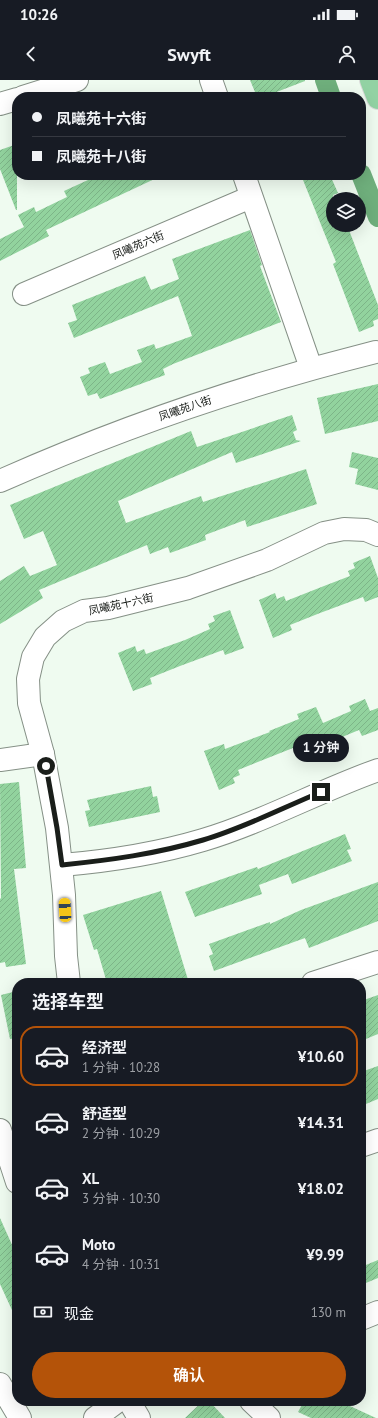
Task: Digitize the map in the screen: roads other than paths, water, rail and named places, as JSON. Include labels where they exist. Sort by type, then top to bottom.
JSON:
[{"type":"main road","points":[[371,80],[378,98]]},
{"type":"street","points":[[39,92],[77,80]]},
{"type":"street","points":[[211,80],[215,92]]},
{"type":"street","points":[[0,104],[12,100]]},
{"type":"street","points":[[246,180],[311,368]]},
{"type":"street","name":"凤曦苑六街","points":[[24,294],[251,197]]},
{"type":"street","name":"凤曦苑八街","points":[[0,481],[55,456],[167,413],[246,387],[311,368],[376,352]]},
{"type":"street","name":"凤曦苑十六街","points":[[68,978],[62,865],[57,828],[43,754],[29,703],[28,679],[33,657],[45,637],[63,621],[84,611],[108,608],[148,599],[228,575],[280,554],[324,533],[344,529],[366,530],[378,534]]},
{"type":"street","points":[[0,760],[43,754]]},
{"type":"street","points":[[62,865],[110,860],[157,852],[203,840],[249,824],[350,780],[378,770]]},
{"type":"street","points":[[328,978],[378,962]]},
{"type":"street","points":[[0,1130],[12,1167]]},
{"type":"street","points":[[366,1144],[378,1140]]},
{"type":"street","points":[[366,1316],[378,1312]]},
{"type":"street","points":[[0,1384],[12,1404]]},
{"type":"street","points":[[13,1406],[20,1418]]},
{"type":"street","points":[[95,1418],[111,1406]]},
{"type":"street","points":[[131,1406],[139,1418]]},
{"type":"street","points":[[256,1406],[269,1418]]},
{"type":"waterway","points":[[325,80],[329,92]]},
{"type":"waterway","points":[[363,180],[378,217]]}]
